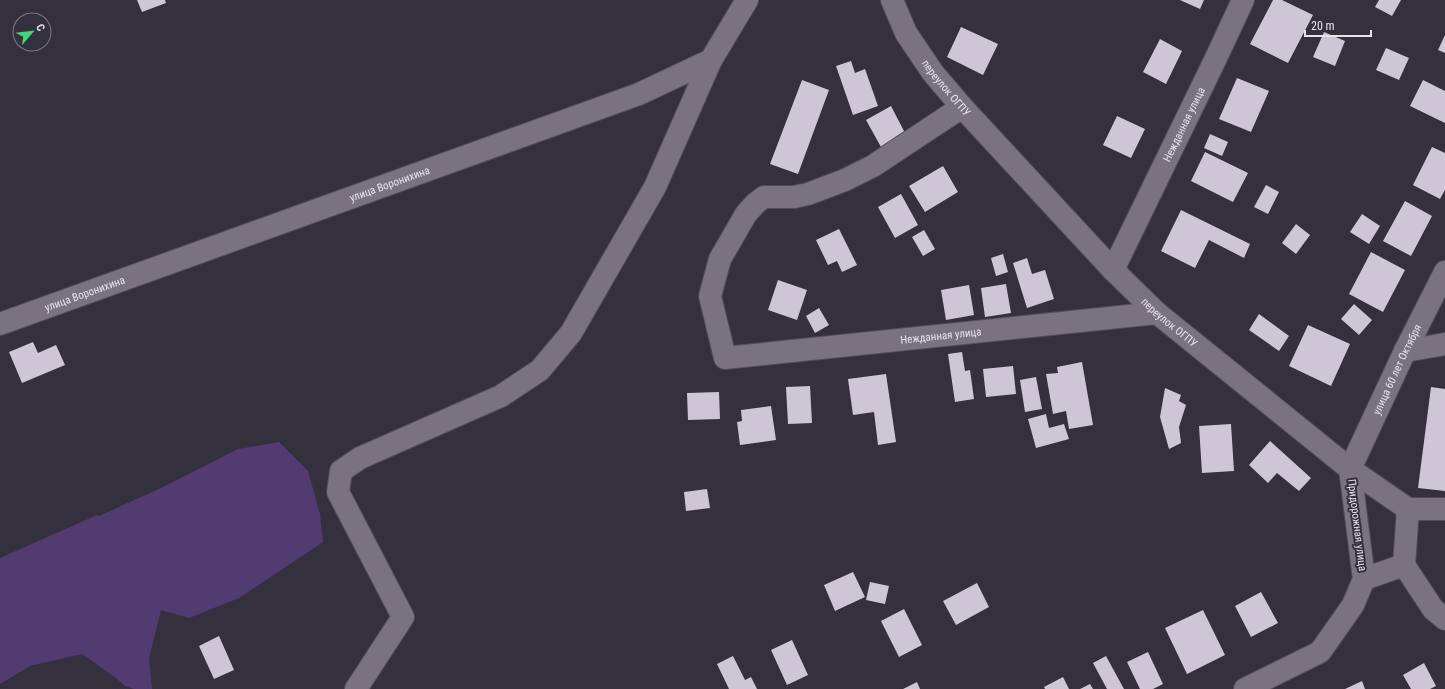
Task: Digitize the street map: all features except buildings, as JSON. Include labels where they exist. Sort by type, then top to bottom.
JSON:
[{"type":"street","points":[[356,689],[403,617],[338,492],[341,471],[360,458],[501,396],[540,370],[571,333],[655,187],[711,60],[747,0]]},
{"type":"street","name":"переулок ОГПУ","points":[[892,0],[906,33],[933,73],[962,107],[1113,270],[1157,313],[1350,469],[1408,508]]},
{"type":"street","name":"Нежданная улица","points":[[1113,270],[1243,0]]},
{"type":"street","name":"улица Воронихина","points":[[0,324],[639,94],[711,60]]},
{"type":"street","name":"Нежданная улица","points":[[962,107],[873,166],[845,180],[808,194],[794,197],[764,197],[756,203],[746,214],[720,260],[710,296],[725,358],[1157,313]]},
{"type":"street","name":"улица 60 лет Октября","points":[[1350,469],[1405,351],[1445,272]]},
{"type":"street","points":[[1405,351],[1445,344]]},
{"type":"street","name":"Придорожная улица","points":[[1245,689],[1320,652],[1353,605],[1364,579],[1350,469]]},
{"type":"street","points":[[1445,509],[1408,508],[1404,565],[1433,609],[1445,619]]},
{"type":"street","points":[[1364,579],[1404,565]]},
{"type":"shaded area","points":[[279,442],[308,471],[320,514],[323,542],[239,598],[189,618],[161,610],[149,658],[152,689],[134,689],[125,686],[82,654],[30,666],[0,684],[0,558],[163,487],[238,449]]}]
